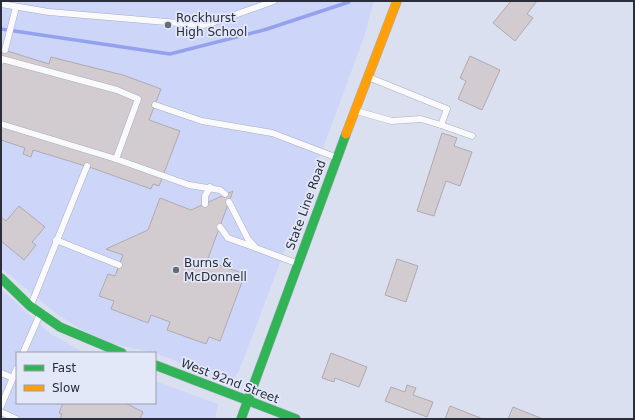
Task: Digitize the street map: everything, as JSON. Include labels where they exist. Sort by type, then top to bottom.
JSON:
[{"type":"main road","name":"State Line Road","points":[[241,419],[354,110],[397,1]]},
{"type":"main road","points":[[1,278],[30,306],[60,327],[120,352]]},
{"type":"main road","name":"West 92nd Street","points":[[156,365],[296,419]]},
{"type":"lane","points":[[1,4],[49,12],[202,25],[210,24],[274,1]]},
{"type":"lane","points":[[5,50],[16,7]]},
{"type":"lane","points":[[1,61],[2,59],[117,90],[138,99],[116,159]]},
{"type":"lane","points":[[367,76],[447,109],[441,125]]},
{"type":"lane","points":[[155,105],[202,121],[272,133],[337,157]]},
{"type":"lane","points":[[354,110],[392,120],[421,119],[472,136]]},
{"type":"lane","points":[[1,124],[116,159],[189,185],[210,187],[220,190],[225,194]]},
{"type":"lane","points":[[30,306],[87,166]]},
{"type":"lane","points":[[205,204],[205,196],[210,187]]},
{"type":"lane","points":[[229,202],[248,239],[256,248]]},
{"type":"lane","points":[[220,227],[228,238],[298,264]]},
{"type":"lane","points":[[56,240],[119,265]]},
{"type":"lane","points":[[23,352],[40,314]]},
{"type":"lane","points":[[1,406],[16,370]]},
{"type":"lane","points":[[1,373],[13,378]]},
{"type":"lane","points":[[1,412],[16,419]]},
{"type":"shaded area","points":[[1,1],[374,1],[364,37],[302,205],[239,371],[234,378],[216,376],[156,353],[156,352],[113,344],[87,333],[58,315],[1,268]]},
{"type":"shaded area","points":[[1,289],[48,332],[82,352],[16,352],[16,404],[156,404],[156,381],[218,404],[215,419],[1,419]]},
{"type":"building","points":[[511,1],[537,1],[527,14],[533,18],[515,41],[493,23]]},
{"type":"building","points":[[1,49],[49,64],[51,57],[123,75],[161,89],[149,120],[180,131],[159,186],[153,184],[151,189],[92,168],[33,150],[31,157],[23,154],[25,148],[1,140]]},
{"type":"building","points":[[470,56],[500,70],[482,110],[458,99],[466,81],[460,78]]},
{"type":"building","points":[[442,133],[457,138],[454,146],[472,152],[460,186],[446,181],[434,216],[417,211]]},
{"type":"building","name":"Burns & McDonnell","points":[[233,191],[207,261],[245,274],[220,341],[209,337],[206,344],[167,330],[170,322],[151,315],[148,323],[111,309],[114,301],[99,296],[108,274],[115,276],[123,255],[106,249],[148,230],[160,198],[191,210]]},
{"type":"building","points":[[19,206],[45,227],[32,242],[36,245],[24,260],[1,241],[1,217],[6,221]]},
{"type":"building","points":[[397,259],[418,266],[406,302],[385,295]]},
{"type":"building","points":[[331,353],[367,367],[359,387],[335,378],[334,382],[322,378]]},
{"type":"building","points":[[407,385],[416,388],[413,395],[433,402],[427,417],[385,401],[391,387],[405,392]]},
{"type":"building","points":[[63,404],[127,404],[143,412],[140,418],[143,419],[60,419],[62,414],[59,413]]},
{"type":"building","points":[[450,406],[483,419],[445,419]]},
{"type":"building","points":[[513,407],[543,419],[508,419]]},
{"type":"waterway","points":[[1,29],[170,54],[264,30],[349,2]]},
{"type":"traffic: fast","points":[[241,419],[346,134]]},
{"type":"traffic: fast","points":[[1,278],[30,306],[60,327],[120,352]]},
{"type":"traffic: fast","points":[[156,365],[296,419]]},
{"type":"traffic: slow","points":[[346,134],[397,1]]},
{"type":"place","name":"Rockhurst High School","points":[[168,25]]},
{"type":"place","name":"Burns & McDonnell","points":[[176,270]]}]
